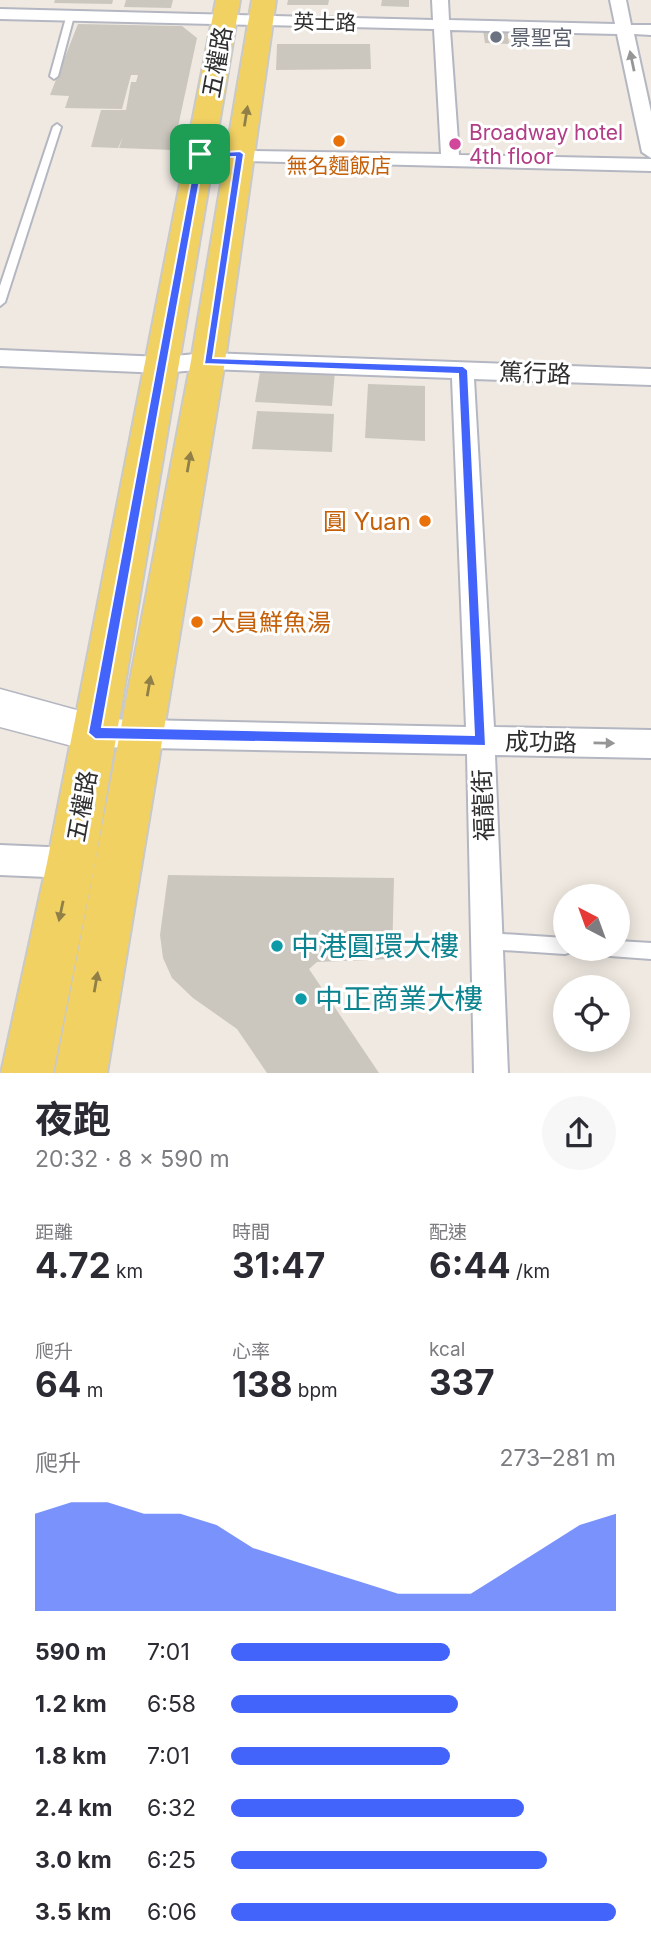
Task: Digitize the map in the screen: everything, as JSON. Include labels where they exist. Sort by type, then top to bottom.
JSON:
[{"type":"main road","name":"五權路","points":[[88,1065],[140,734],[208,361],[240,154],[245,10]]},
{"type":"main road","name":"五權路","points":[[21,1063],[71,863],[200,154],[245,10]]},
{"type":"street","points":[[440,0],[450,160]]},
{"type":"street","points":[[618,0],[648,125],[651,152]]},
{"type":"street","name":"英士路","points":[[0,14],[71,16],[245,10],[440,24],[651,30]]},
{"type":"street","points":[[200,154],[651,165]]},
{"type":"street","name":"篤行路","points":[[0,358],[162,365],[208,361],[651,377]]},
{"type":"street","name":"福龍街","points":[[463,370],[481,741],[491,1073]]},
{"type":"street","points":[[0,708],[95,733]]},
{"type":"street","name":"成功路","points":[[95,733],[651,744]]},
{"type":"street","points":[[0,860],[71,863]]},
{"type":"lane","points":[[54,76],[71,16]]},
{"type":"lane","points":[[0,302],[57,127]]},
{"type":"lane","points":[[487,941],[553,945]]},
{"type":"lane","points":[[630,949],[651,951]]},
{"type":"building","points":[[55,0],[113,0],[112,4],[54,3]]},
{"type":"building","points":[[126,0],[173,0],[171,8],[124,7]]},
{"type":"building","points":[[288,0],[329,0],[328,5],[287,5]]},
{"type":"building","points":[[382,0],[409,0],[409,7],[381,6]]},
{"type":"building","points":[[78,24],[182,26],[197,38],[173,150],[119,148],[123,137],[118,148],[91,147],[101,110],[126,110],[131,82],[136,82],[138,75],[131,75],[122,109],[65,108],[69,96],[50,95]]},
{"type":"building","name":"景聖宮","points":[[483,30],[508,30],[509,44],[485,43]]},
{"type":"building","points":[[277,44],[370,44],[371,69],[276,70]]},
{"type":"building","points":[[261,366],[335,371],[332,406],[255,402]]},
{"type":"building","points":[[368,384],[425,386],[425,441],[365,438]]},
{"type":"building","points":[[257,411],[334,414],[332,452],[252,449]]},
{"type":"building","name":"中港圓環大樓","points":[[168,875],[394,878],[392,959],[317,962],[309,969],[379,1073],[267,1073],[237,1029],[193,998],[172,978],[163,958],[160,935]]},
{"type":"place","name":"景聖宮","points":[[496,37]]},
{"type":"place","name":"無名麵飯店","points":[[339,141]]},
{"type":"place","name":"Broadway hotel 4th floor","points":[[455,144]]},
{"type":"place","name":"圓 Yuan","points":[[425,521]]},
{"type":"place","name":"大員鮮魚湯","points":[[197,622]]},
{"type":"place","name":"中港圓環大樓","points":[[277,946]]},
{"type":"place","name":"中正商業大樓","points":[[301,999]]},
{"type":"route","points":[[200,154],[240,154],[208,361],[463,370],[481,741],[95,733],[200,154]]}]
